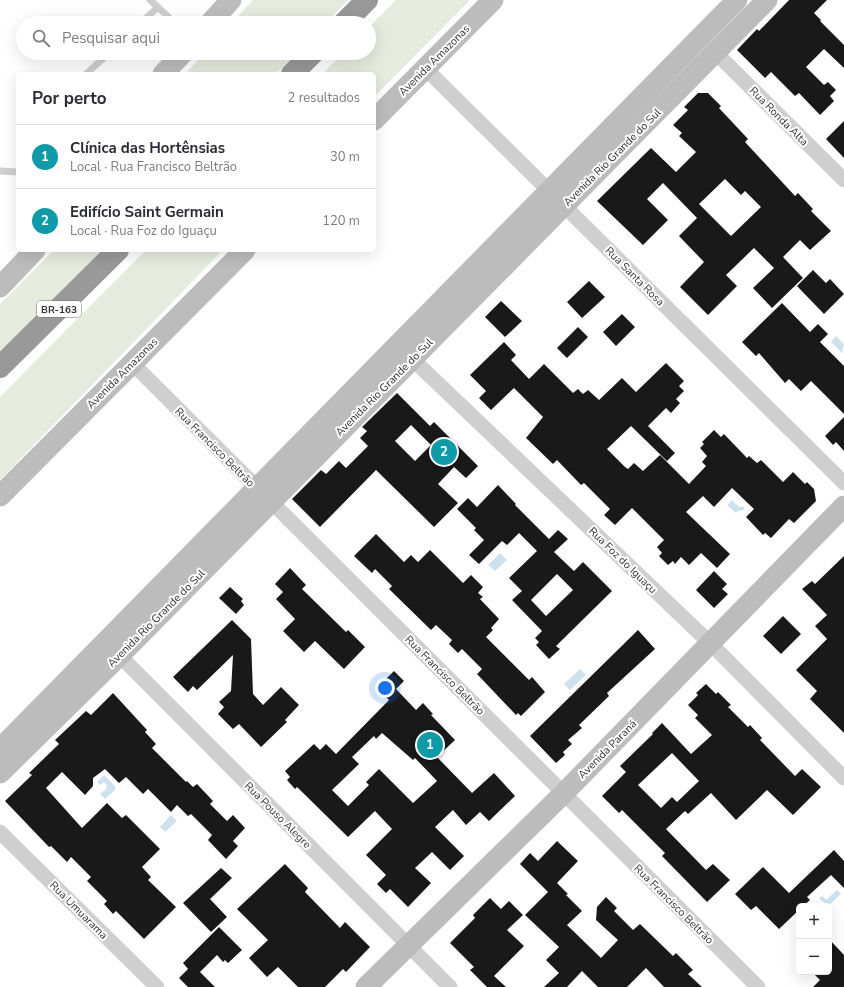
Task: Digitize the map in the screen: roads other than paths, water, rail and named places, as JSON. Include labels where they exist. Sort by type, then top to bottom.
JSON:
[{"type":"highway","points":[[351,16],[367,0]]},
{"type":"highway","points":[[294,72],[306,60]]},
{"type":"highway","name":"BR-163","points":[[0,367],[116,252]]},
{"type":"street","points":[[216,16],[231,0]]},
{"type":"street","name":"Avenida Amazonas","points":[[376,118],[493,0]]},
{"type":"street","name":"Avenida Rio Grande do Sul","points":[[0,773],[113,649],[557,198],[737,0]]},
{"type":"street","name":"Avenida Rio Grande do Sul","points":[[557,198],[715,52],[767,0]]},
{"type":"street","name":"Rua Ronda Alta","points":[[715,52],[844,180]]},
{"type":"street","points":[[165,72],[176,60]]},
{"type":"street","name":"Rua Santa Rosa","points":[[425,68],[844,483]]},
{"type":"street","points":[[0,287],[33,252]]},
{"type":"street","name":"Avenida Amazonas","points":[[0,496],[242,252]]},
{"type":"street","name":"Rua Foz do Iguaçu","points":[[405,352],[711,644],[844,778]]},
{"type":"street","name":"Rua Francisco Beltrão","points":[[132,364],[758,987]]},
{"type":"street","name":"Avenida Paraná","points":[[366,987],[407,945],[563,794],[844,506]]},
{"type":"street","name":"Avenida Rio Grande do Sul","points":[[0,749],[113,649]]},
{"type":"street","name":"Rua Pouso Alegre","points":[[113,649],[450,987]]},
{"type":"street","name":"Rua Umuarama","points":[[0,832],[157,987]]},
{"type":"lane","points":[[150,0],[168,16]]},
{"type":"lane","points":[[148,16],[158,7]]},
{"type":"lane","points":[[88,72],[101,60]]},
{"type":"lane","points":[[0,171],[16,172]]},
{"type":"water","points":[[836,336],[844,344],[842,353],[831,342]]},
{"type":"water","points":[[732,500],[739,507],[744,507],[744,510],[736,513],[727,505]]},
{"type":"water","points":[[500,553],[507,560],[495,571],[488,565]]},
{"type":"water","points":[[580,669],[586,675],[570,690],[564,684]]},
{"type":"water","points":[[104,775],[115,786],[115,790],[105,799],[100,794],[106,789],[107,785],[104,782],[100,785],[97,782]]},
{"type":"water","points":[[171,815],[177,821],[165,832],[160,827]]},
{"type":"water","points":[[837,890],[841,894],[831,903],[825,903],[819,898],[822,896],[826,900]]},
{"type":"place","name":"Edifício Saint Germain","points":[[444,452]]},
{"type":"place","name":"Clínica das Hortênsias","points":[[430,745]]}]
